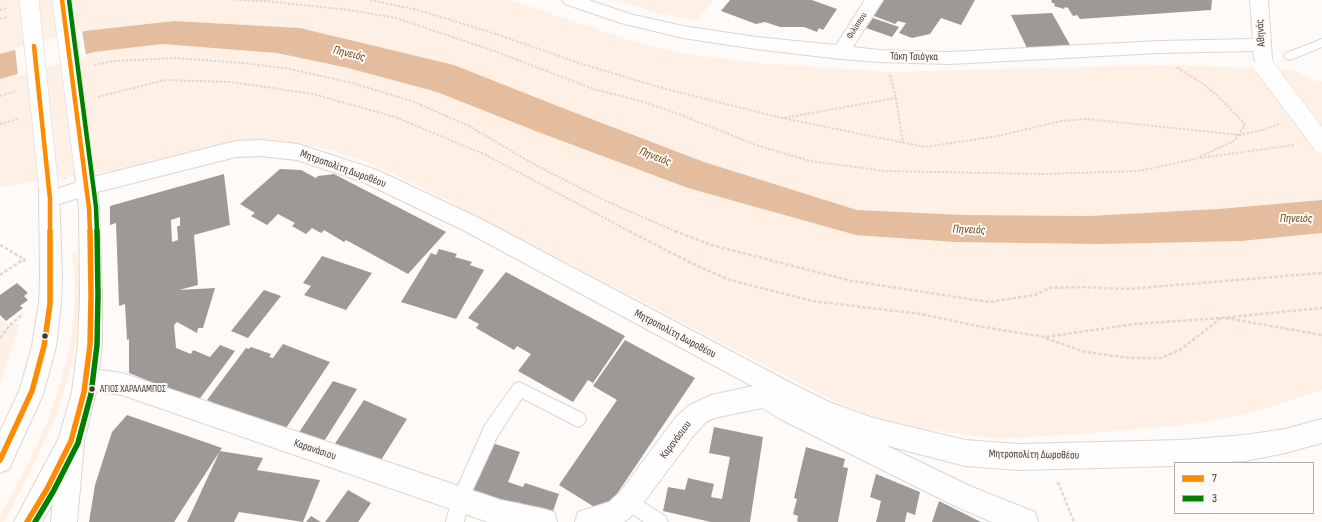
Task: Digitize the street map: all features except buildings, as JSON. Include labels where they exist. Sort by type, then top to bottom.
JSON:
[{"type":"street","points":[[0,460],[20,421],[32,391],[44,346],[50,304],[51,278],[49,194],[29,0]]},
{"type":"street","points":[[27,522],[47,489],[71,441],[79,416],[86,379],[90,345],[91,295],[89,208],[62,0]]},
{"type":"street","name":"Τάκη Τσιόγκα","points":[[571,0],[627,19],[682,32],[756,43],[878,56],[950,58],[1159,48],[1262,45]]},
{"type":"street","name":"Φιλίππου","points":[[840,53],[874,0]]},
{"type":"street","name":"Αθηνάς","points":[[1259,0],[1264,66],[1322,143]]},
{"type":"street","name":"Μητροπολίτη Δωροθέου","points":[[49,194],[86,182],[236,149],[260,148],[298,152],[370,176],[473,225],[774,394],[879,431],[942,449],[991,456],[1041,457],[1182,453],[1268,445],[1305,437],[1322,431]]},
{"type":"street","name":"Καρανάσιου","points":[[86,379],[122,384],[458,510],[501,512],[544,522]]},
{"type":"street","name":"Μητροπολίτη Δωροθέου","points":[[774,394],[793,413],[964,497],[1021,521]]},
{"type":"street","name":"Καρανάσιου","points":[[588,522],[606,517],[618,511],[629,501],[685,426],[697,414],[710,407],[774,394]]},
{"type":"street","points":[[64,522],[71,441]]},
{"type":"lane","points":[[1290,56],[1322,43]]},
{"type":"lane","points":[[458,510],[492,430],[519,389],[578,419]]},
{"type":"lane","points":[[629,501],[659,522]]},
{"type":"path","points":[[236,0],[265,1],[350,10],[396,18],[494,51],[594,89],[641,101],[681,115],[758,146],[810,161],[886,170],[1044,174],[1139,171],[1195,159],[1298,144]]},
{"type":"path","points":[[370,0],[418,10],[494,33],[589,66],[666,89],[782,118],[925,147],[956,144],[998,136],[1061,121],[1087,119],[1240,134],[1263,130],[1285,122]]},
{"type":"path","points":[[88,67],[115,61],[176,58],[243,63],[290,69],[352,83],[412,101],[469,126],[539,167],[606,201],[663,226],[711,245],[852,281],[989,302],[1034,296],[1050,288],[1082,287],[1127,289],[1322,273]]},
{"type":"path","points":[[1171,65],[1202,83],[1228,104],[1244,123],[1244,127],[1234,141],[1195,159]]},
{"type":"path","points":[[890,72],[896,98],[902,143]]},
{"type":"path","points":[[98,97],[165,80],[231,82],[313,94],[395,117],[486,155],[691,263],[727,279],[812,301],[921,314],[977,326],[1045,337],[1085,352],[1129,358],[1161,358],[1180,350],[1196,336],[1222,318],[1322,335]]},
{"type":"path","points":[[0,96],[22,89]]},
{"type":"path","points":[[782,118],[896,98]]},
{"type":"path","points":[[0,124],[22,118]]},
{"type":"path","points":[[0,244],[24,259]]},
{"type":"path","points":[[24,259],[25,267]]},
{"type":"path","points":[[0,275],[24,259]]},
{"type":"path","points":[[1045,337],[1135,324],[1222,318],[1322,308]]},
{"type":"path","points":[[1058,482],[1074,522]]},
{"type":"shaded area","points":[[0,0],[510,0],[635,42],[680,53],[758,63],[889,72],[1162,65],[1291,69],[1318,82],[1322,81],[1322,200],[1218,209],[1089,216],[963,215],[857,210],[704,162],[454,65],[300,28],[174,21],[85,31],[0,54]]},
{"type":"shaded area","points":[[617,0],[714,0],[697,20],[660,14]]},
{"type":"shaded area","points":[[162,44],[277,53],[348,68],[437,92],[538,132],[688,188],[1101,244],[1241,241],[1322,233],[1322,390],[1249,414],[1192,424],[1106,432],[1000,439],[908,427],[876,418],[836,402],[419,186],[365,161],[326,149],[288,142],[243,139],[118,170],[68,177],[68,179],[62,181],[61,178],[0,187],[0,79],[94,52]]},
{"type":"shaded area","points":[[77,252],[81,280],[80,310],[76,343],[68,379],[54,420],[34,464],[10,511],[3,522],[0,522],[0,516],[28,464],[48,420],[61,380],[70,344],[74,312],[75,281],[72,254]]},
{"type":"shaded area","points":[[0,318],[10,325],[20,324],[0,384]]},
{"type":"water","name":"Πηνειός","points":[[174,21],[300,28],[454,65],[704,162],[857,210],[963,215],[1089,216],[1218,209],[1322,200],[1322,233],[1241,241],[1101,244],[955,242],[856,235],[688,188],[538,132],[437,92],[348,68],[277,53],[162,44],[94,52],[0,79],[0,54],[85,31]]},
{"type":"pier","points":[[82,30],[86,56],[18,76],[15,48]]},
{"type":"transit line","name":"7","points":[[27,522],[47,489],[71,441],[84,392],[90,345],[91,295],[89,208],[62,0]]},
{"type":"transit line","name":"3","points":[[35,522],[53,492],[78,443],[91,394],[97,345],[98,295],[96,207],[69,0]]},
{"type":"transit line","name":"7","points":[[0,460],[32,391],[44,346],[50,304],[50,199],[34,46]]},
{"type":"place","name":"ΑΓΙΟΣ ΧΑΡΑΛΑΜΠΟΣ","points":[[92,389]]}]
